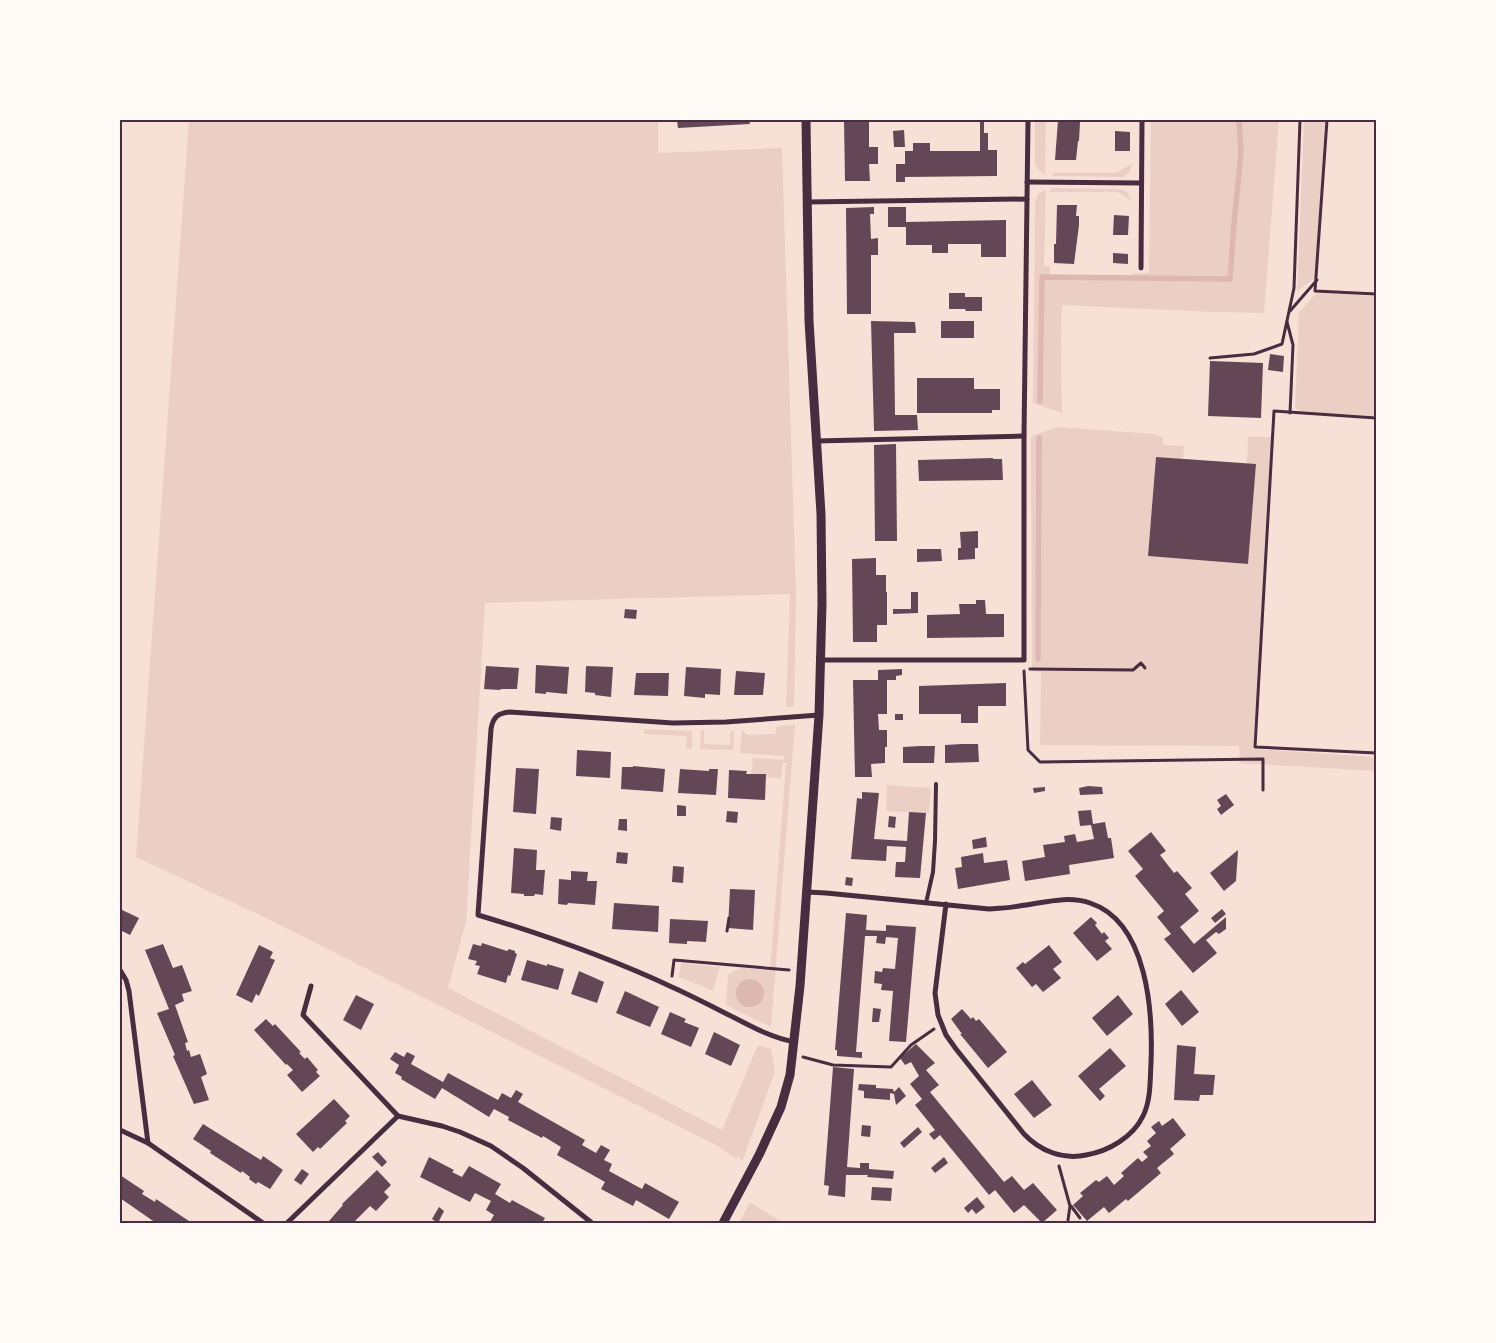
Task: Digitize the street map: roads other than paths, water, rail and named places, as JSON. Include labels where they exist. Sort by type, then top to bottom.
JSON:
[{"type":"street","points":[[723,1223],[759,1155],[781,1107],[790,1075],[807,892],[819,714],[822,563],[809,321],[806,120]]},
{"type":"street","points":[[820,660],[1024,660],[1024,436],[1028,120]]},
{"type":"street","points":[[1141,268],[1142,120]]},
{"type":"street","points":[[1027,182],[1141,183]]},
{"type":"street","points":[[807,202],[1027,199]]},
{"type":"street","points":[[816,441],[1024,436]]},
{"type":"street","points":[[794,1042],[761,1031],[671,986],[586,951],[478,915],[492,721],[502,713],[510,712],[674,723],[752,720],[819,714]]},
{"type":"street","points":[[807,892],[926,903],[946,904],[989,908],[1005,908],[1065,899],[1091,903],[1102,909],[1120,925],[1136,953],[1146,980],[1151,1017],[1147,1104],[1144,1115],[1131,1133],[1124,1139],[1104,1150],[1080,1156],[1044,1150],[1024,1134],[946,1036],[938,1015],[935,993],[946,904]]},
{"type":"street","points":[[120,970],[126,980],[129,991],[148,1143]]},
{"type":"street","points":[[311,986],[303,1015],[398,1116],[442,1126],[491,1146],[515,1162],[592,1223]]},
{"type":"street","points":[[287,1223],[398,1116]]},
{"type":"street","points":[[120,1130],[148,1143],[263,1223]]},
{"type":"lane","points":[[926,903],[933,872],[935,849],[936,784]]},
{"type":"waterway","points":[[1040,401],[1042,277],[1230,279],[1241,152],[1239,120]]},
{"type":"waterway","points":[[1038,659],[1039,438]]}]
